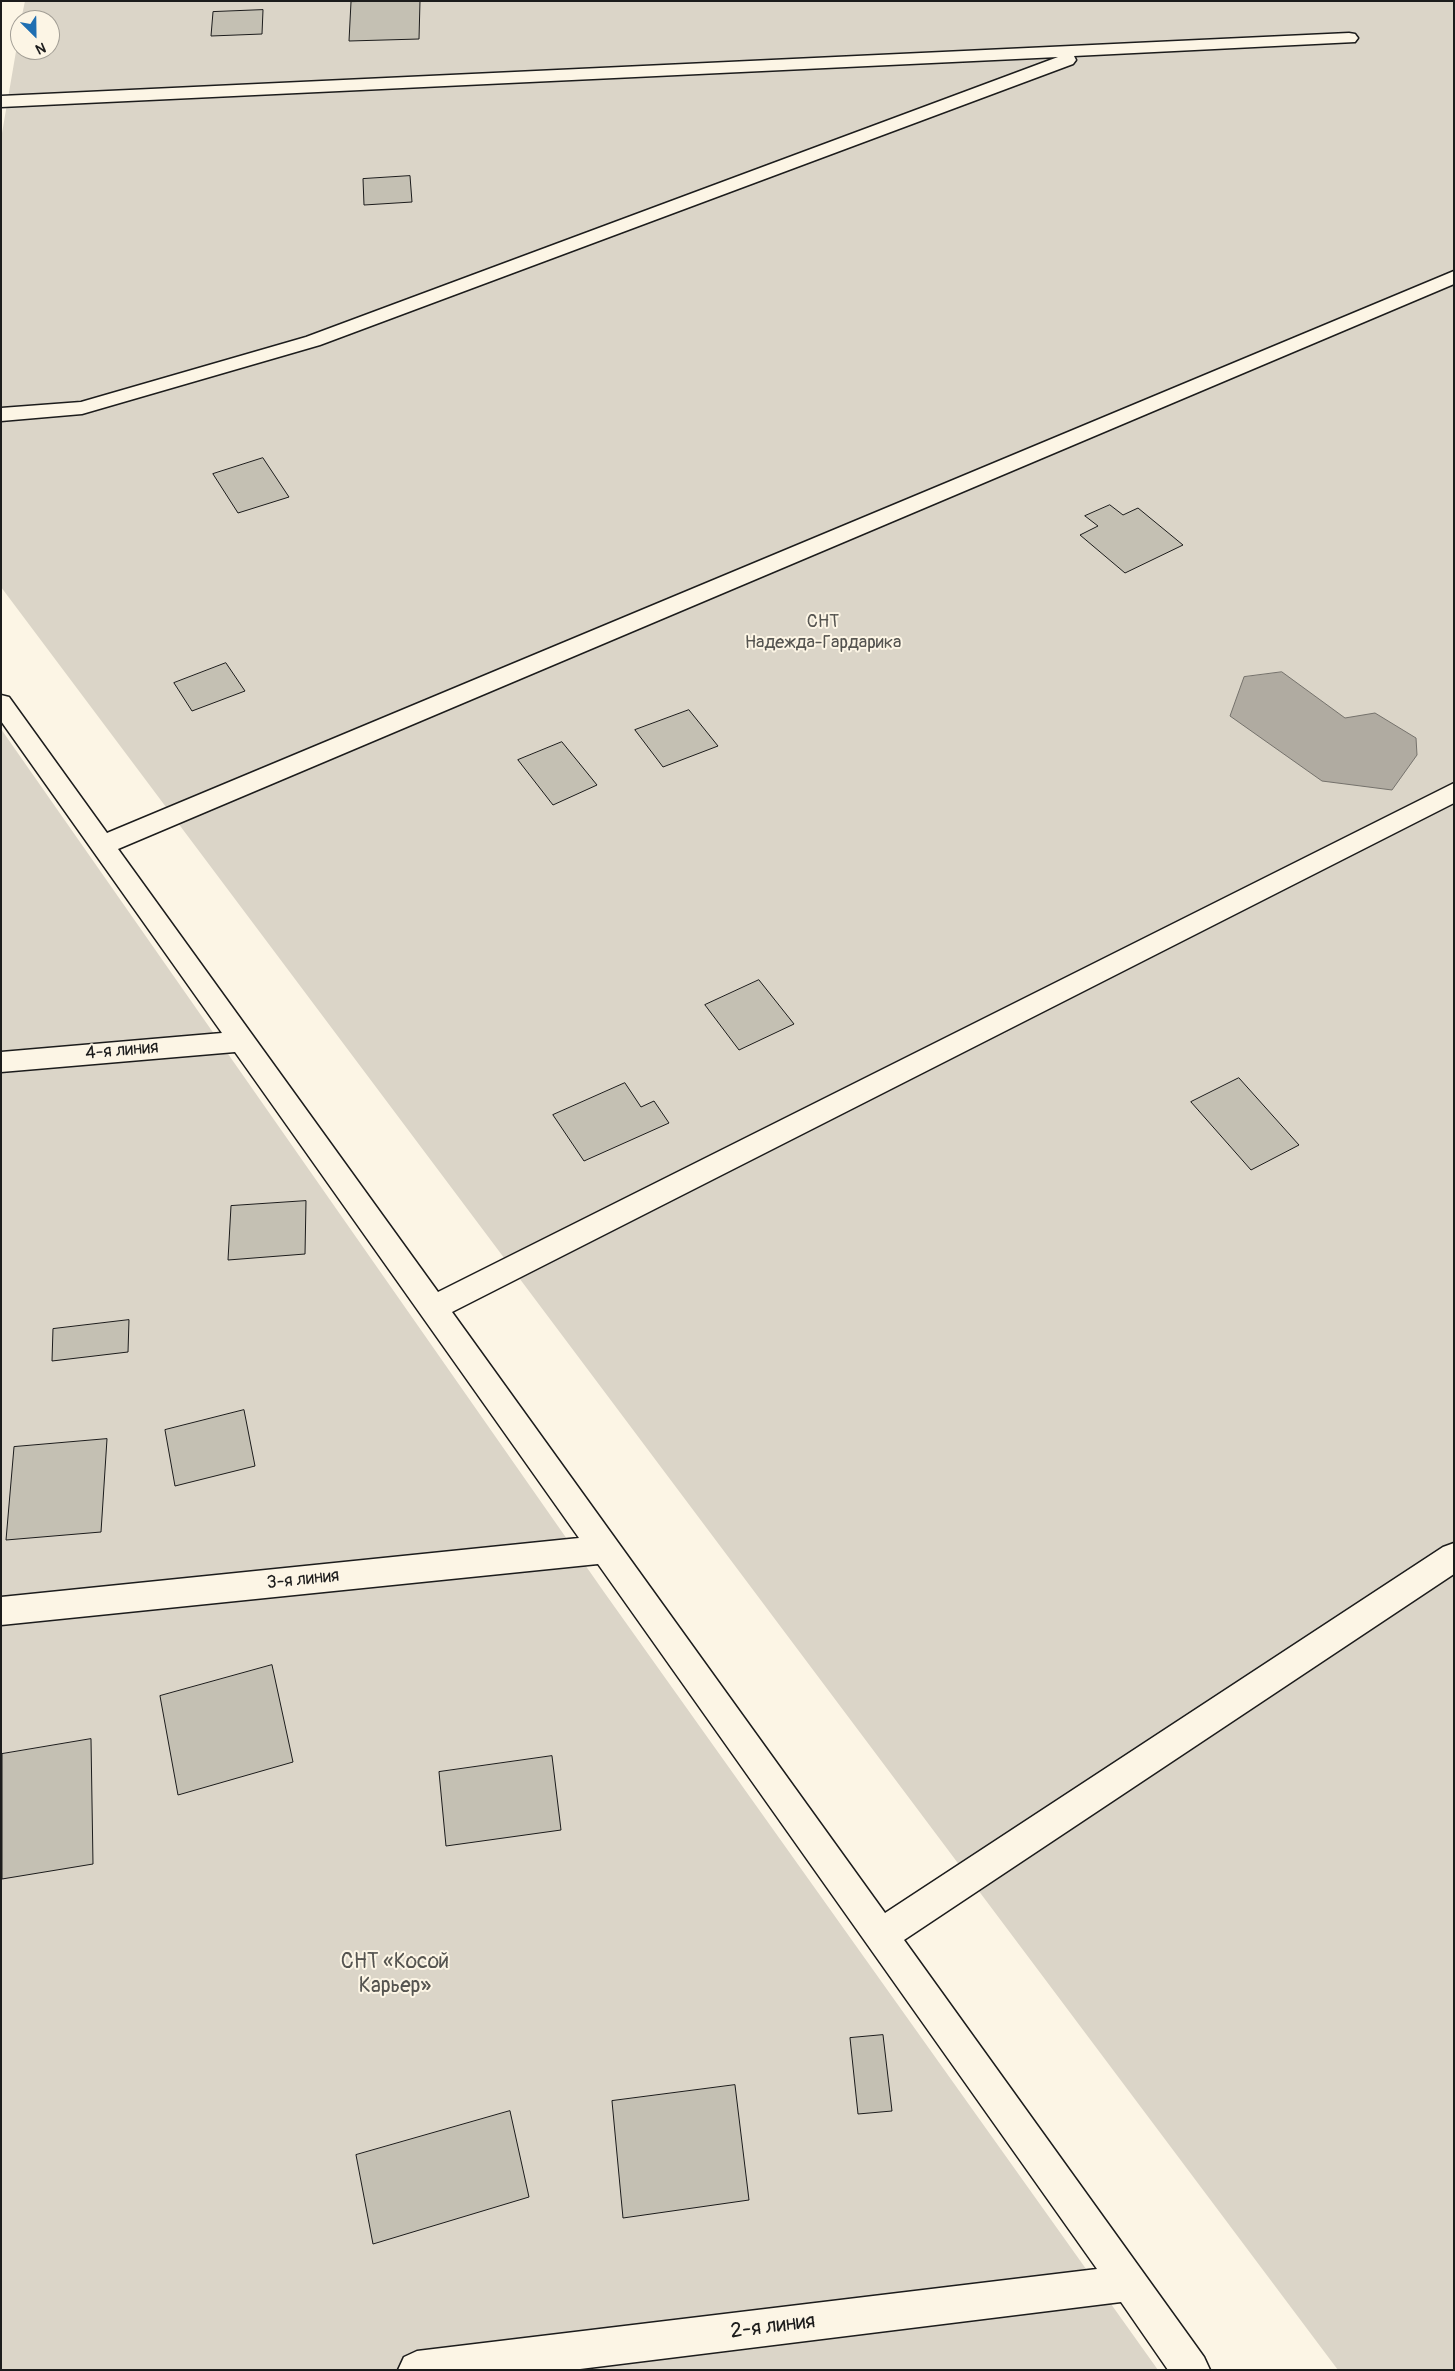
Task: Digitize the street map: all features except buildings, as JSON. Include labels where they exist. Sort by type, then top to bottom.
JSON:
[{"type":"street","points":[[1,102],[1349,38]]},
{"type":"street","points":[[1,415],[82,408],[314,341],[1091,50]]},
{"type":"street","points":[[103,845],[1454,276]]},
{"type":"street","points":[[1,704],[1191,2370]]},
{"type":"street","points":[[433,1308],[1454,792]]},
{"type":"street","name":"4-я линия","points":[[1,1062],[242,1041]]},
{"type":"street","name":"3-я линия","points":[[1,1611],[605,1549]]},
{"type":"street","points":[[881,1935],[1454,1557]]},
{"type":"street","name":"2-я линия","points":[[417,2370],[1129,2283]]},
{"type":"green space","name":"СНТ Надежда-Гардарика","points":[[25,1],[1454,1],[1454,2370],[1338,2370],[1,587],[1,139],[15,60],[60,60],[60,10],[23,10]]},
{"type":"green space","name":"СНТ «Косой Карьер»","points":[[1,729],[604,1592],[1158,2370],[1,2370]]},
{"type":"shaded area","points":[[1282,672],[1345,718],[1375,713],[1416,738],[1417,755],[1392,790],[1322,781],[1230,716],[1244,677]]}]
